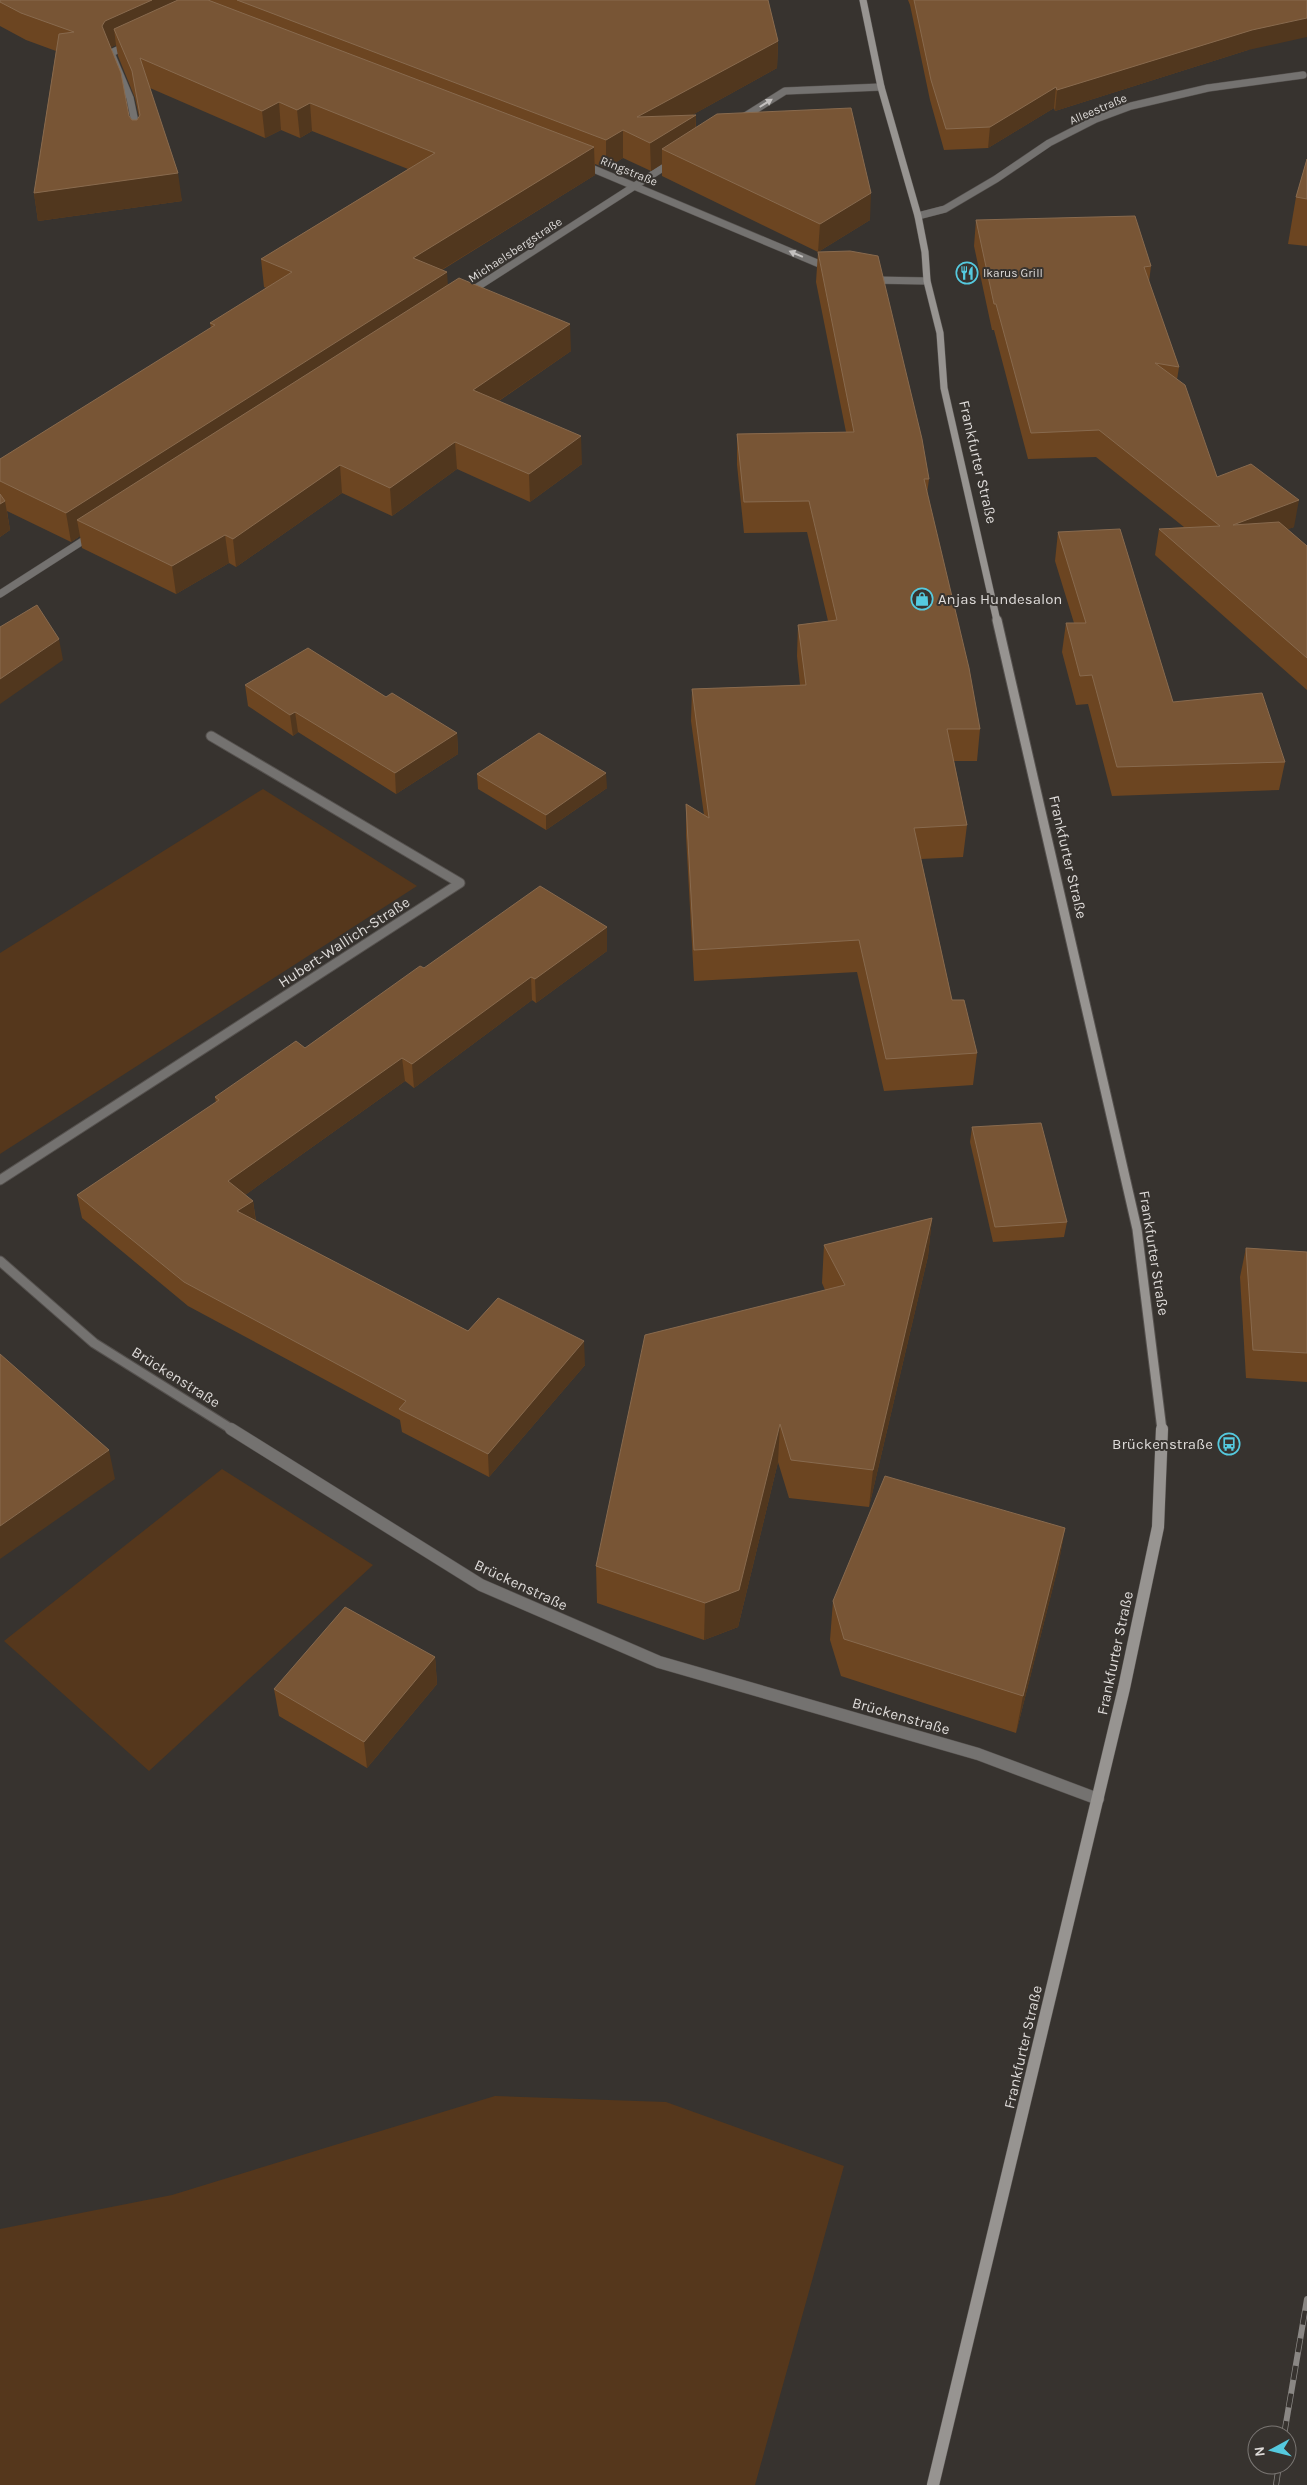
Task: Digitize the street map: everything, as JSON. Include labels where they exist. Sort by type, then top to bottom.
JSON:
[{"type":"main road","name":"Frankfurter Straße","points":[[863,0],[881,87],[918,216],[925,252],[927,281],[940,333],[944,388],[1137,1229],[1162,1432],[1158,1527],[1098,1799],[933,2485]]},
{"type":"street","points":[[136,41],[111,53],[113,66],[127,92],[135,117],[138,143]]},
{"type":"street","name":"Alleestraße","points":[[918,216],[945,209],[1049,143],[1096,119],[1131,106],[1208,88],[1305,75]]},
{"type":"street","points":[[735,123],[785,91],[881,87]]},
{"type":"street","name":"Michaelsbergstraße","points":[[460,298],[677,159]]},
{"type":"street","name":"Ringstraße","points":[[580,164],[636,185],[838,271]]},
{"type":"street","points":[[864,280],[927,281]]},
{"type":"street","points":[[0,594],[100,530]]},
{"type":"street","name":"Hubert-Wallich-Straße","points":[[0,1180],[460,883],[211,736]]},
{"type":"street","name":"Brückenstraße","points":[[0,1261],[94,1344],[481,1586],[659,1662],[978,1754],[1098,1799]]},
{"type":"shaded area","points":[[263,789],[417,886],[0,1154],[0,953]]},
{"type":"shaded area","points":[[222,1469],[373,1565],[149,1771],[4,1641]]},
{"type":"shaded area","points":[[495,2096],[666,2102],[844,2166],[755,2485],[0,2485],[0,2229],[172,2195]]},
{"type":"building","points":[[0,0],[152,0],[105,21],[102,26],[121,73],[129,116],[132,120],[137,120],[140,115],[132,71],[114,29],[178,0],[208,0],[594,147],[413,258],[447,272],[66,513],[0,481],[0,459],[215,325],[210,323],[292,272],[261,259],[435,153],[310,103],[297,110],[279,102],[262,111],[140,58],[178,173],[34,193],[59,34],[74,32],[21,13],[0,2]]},
{"type":"building","points":[[237,0],[768,0],[778,41],[637,117],[696,115],[650,143],[623,130],[606,140]]},
{"type":"building","points":[[914,0],[1307,0],[1307,18],[1252,30],[1057,90],[1056,87],[990,127],[946,129],[931,80]]},
{"type":"building","points":[[851,108],[871,193],[820,224],[662,149],[717,114]]},
{"type":"building","points":[[1307,159],[1307,199],[1296,197]]},
{"type":"building","points":[[1135,216],[1151,266],[1144,267],[1179,367],[1155,363],[1185,385],[1217,477],[1251,464],[1299,500],[1233,525],[1279,522],[1307,546],[1307,658],[1159,529],[1220,526],[1099,430],[1031,433],[996,304],[994,304],[976,220]]},
{"type":"building","points":[[850,251],[878,256],[922,439],[929,479],[924,479],[969,668],[980,729],[947,729],[967,825],[914,828],[952,1000],[964,1000],[977,1053],[886,1059],[859,940],[694,950],[686,804],[709,818],[692,689],[806,685],[798,625],[837,620],[809,501],[744,502],[737,434],[854,432],[818,252]]},
{"type":"building","points":[[459,278],[570,324],[473,390],[581,436],[529,474],[455,442],[390,488],[340,465],[233,539],[225,535],[172,566],[77,520]]},
{"type":"building","points":[[0,494],[5,501],[0,504]]},
{"type":"building","points":[[1120,529],[1173,702],[1262,693],[1285,762],[1117,767],[1092,675],[1080,676],[1066,623],[1086,623],[1058,532]]},
{"type":"building","points":[[37,605],[59,639],[0,679],[0,627]]},
{"type":"building","points":[[308,648],[386,697],[392,693],[457,733],[395,773],[295,712],[290,715],[245,685]]},
{"type":"building","points":[[539,733],[606,773],[546,815],[477,774]]},
{"type":"building","points":[[540,886],[607,927],[535,979],[531,977],[412,1064],[402,1058],[228,1181],[253,1201],[237,1211],[468,1331],[498,1298],[584,1341],[488,1454],[399,1409],[406,1401],[184,1282],[77,1195],[219,1100],[215,1097],[296,1041],[305,1048],[420,966],[424,968]]},
{"type":"building","points":[[1041,1123],[1067,1222],[995,1227],[972,1127]]},
{"type":"building","points":[[932,1218],[873,1470],[791,1460],[780,1424],[739,1590],[705,1603],[596,1566],[645,1335],[845,1285],[824,1245]]},
{"type":"building","points":[[1246,1248],[1307,1252],[1307,1353],[1253,1350]]},
{"type":"building","points":[[0,1354],[109,1450],[0,1526]]},
{"type":"building","points":[[885,1476],[1065,1528],[1023,1696],[844,1639],[833,1601]]},
{"type":"building","points":[[345,1607],[435,1657],[364,1742],[274,1689]]},
{"type":"railway","points":[[1286,2425],[1307,2299]]},
{"type":"railway","points":[[1276,2485],[1278,2475]]},
{"type":"place","name":"Ikarus Grill","points":[[967,273]]},
{"type":"place","name":"Anjas Hundesalon","points":[[922,599]]},
{"type":"place","name":"Brückenstraße","points":[[1229,1444]]}]
